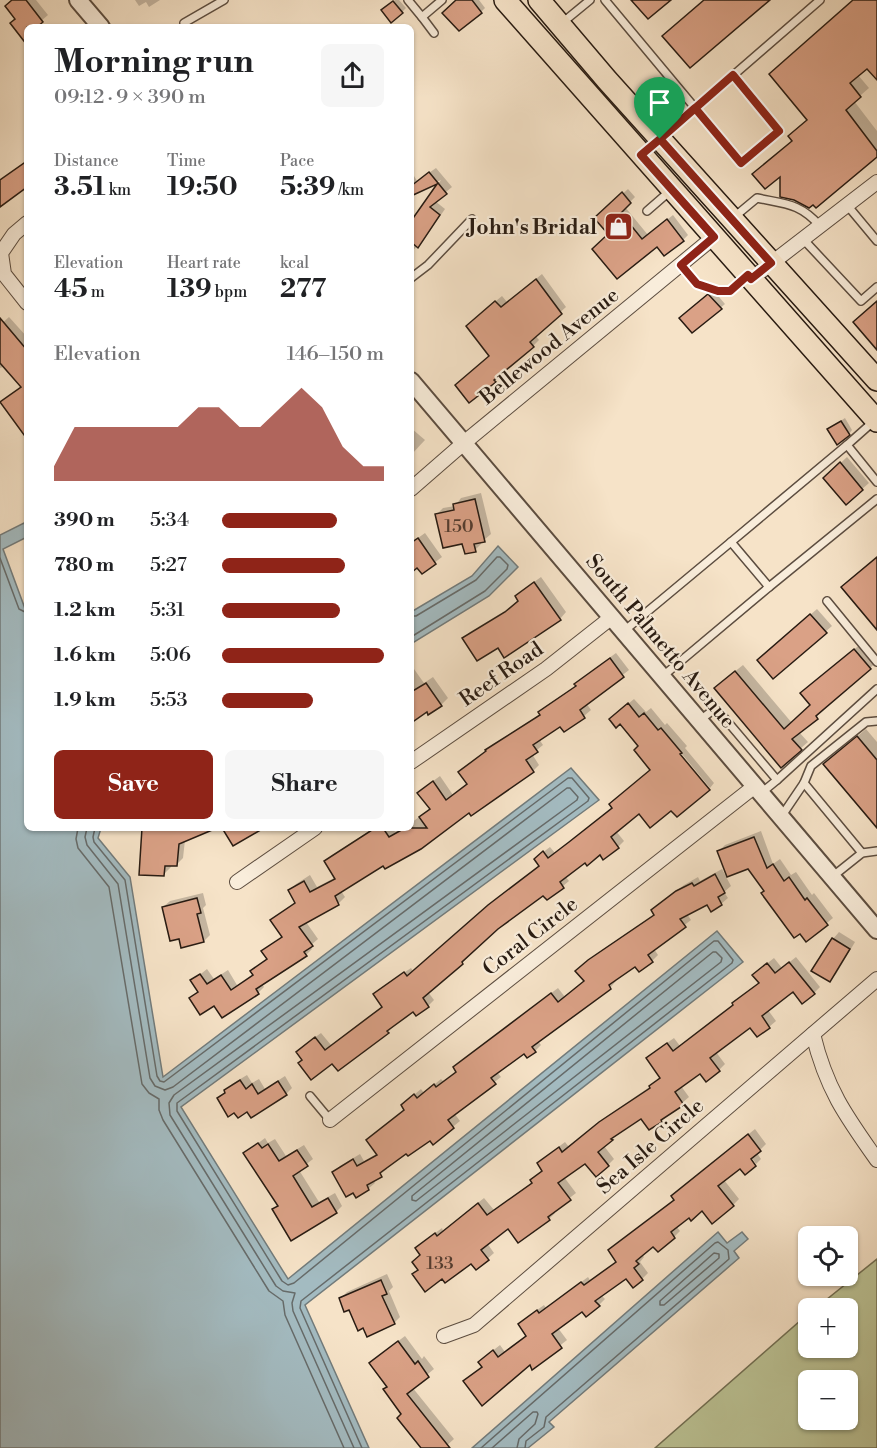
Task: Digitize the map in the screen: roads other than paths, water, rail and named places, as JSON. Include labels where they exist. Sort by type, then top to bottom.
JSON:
[{"type":"main road","points":[[505,0],[877,420]]},
{"type":"main road","points":[[539,0],[731,219],[877,380]]},
{"type":"street","points":[[78,0],[98,24]]},
{"type":"street","points":[[641,155],[660,139]]},
{"type":"street","points":[[750,277],[877,182]]},
{"type":"street","points":[[24,226],[14,234],[1,253],[4,274],[24,299]]},
{"type":"street","name":"Bellewood Avenue","points":[[414,486],[714,237]]},
{"type":"street","name":"South Palmetto Avenue","points":[[414,384],[877,930]]},
{"type":"street","name":"Reef Road","points":[[414,760],[546,669],[612,617]]},
{"type":"street","name":"Coral Circle","points":[[330,1120],[758,790]]},
{"type":"street","points":[[237,882],[311,831]]},
{"type":"street","name":"Sea Isle Circle","points":[[444,1336],[474,1325],[877,979]]},
{"type":"street","points":[[813,1034],[820,1062],[832,1092],[877,1160]]},
{"type":"lane","points":[[184,23],[224,0]]},
{"type":"lane","points":[[408,0],[434,33]]},
{"type":"lane","points":[[422,17],[442,0]]},
{"type":"lane","points":[[560,25],[590,0]]},
{"type":"lane","points":[[604,0],[741,163],[779,131],[733,75]]},
{"type":"lane","points":[[660,139],[820,0]]},
{"type":"lane","points":[[647,211],[672,189]]},
{"type":"lane","points":[[731,219],[757,198],[790,205],[808,212],[820,226]]},
{"type":"lane","points":[[847,205],[877,241]]},
{"type":"lane","points":[[414,276],[428,266],[472,219]]},
{"type":"lane","points":[[803,238],[861,302],[877,288]]},
{"type":"lane","points":[[681,265],[697,284],[718,291],[730,291],[750,277]]},
{"type":"lane","points":[[624,631],[877,420]]},
{"type":"lane","points":[[847,446],[877,482]]},
{"type":"lane","points":[[663,677],[877,499]]},
{"type":"lane","points":[[731,542],[769,587]]},
{"type":"lane","points":[[827,601],[877,662]]},
{"type":"lane","points":[[758,790],[777,780],[877,689]]},
{"type":"lane","points":[[700,721],[716,708],[777,780]]},
{"type":"lane","points":[[781,817],[804,783],[811,766],[866,722],[877,721]]},
{"type":"lane","points":[[804,783],[862,854]]},
{"type":"lane","points":[[832,877],[862,854],[877,851]]},
{"type":"lane","points":[[310,1096],[330,1120]]},
{"type":"water","points":[[24,523],[24,538],[3,549],[24,606],[24,831],[100,831],[98,838],[130,877],[163,1077],[571,768],[599,800],[181,1107],[288,1279],[717,931],[743,962],[305,1305],[369,1448],[0,1448],[0,535]]},
{"type":"water","points":[[498,546],[518,567],[489,596],[414,642],[414,610],[472,576]]},
{"type":"water","points":[[718,1232],[727,1243],[742,1232],[748,1239],[734,1251],[739,1258],[549,1422],[554,1427],[528,1448],[472,1448]]},
{"type":"place","name":"John's Bridal","points":[[618,227]]}]
